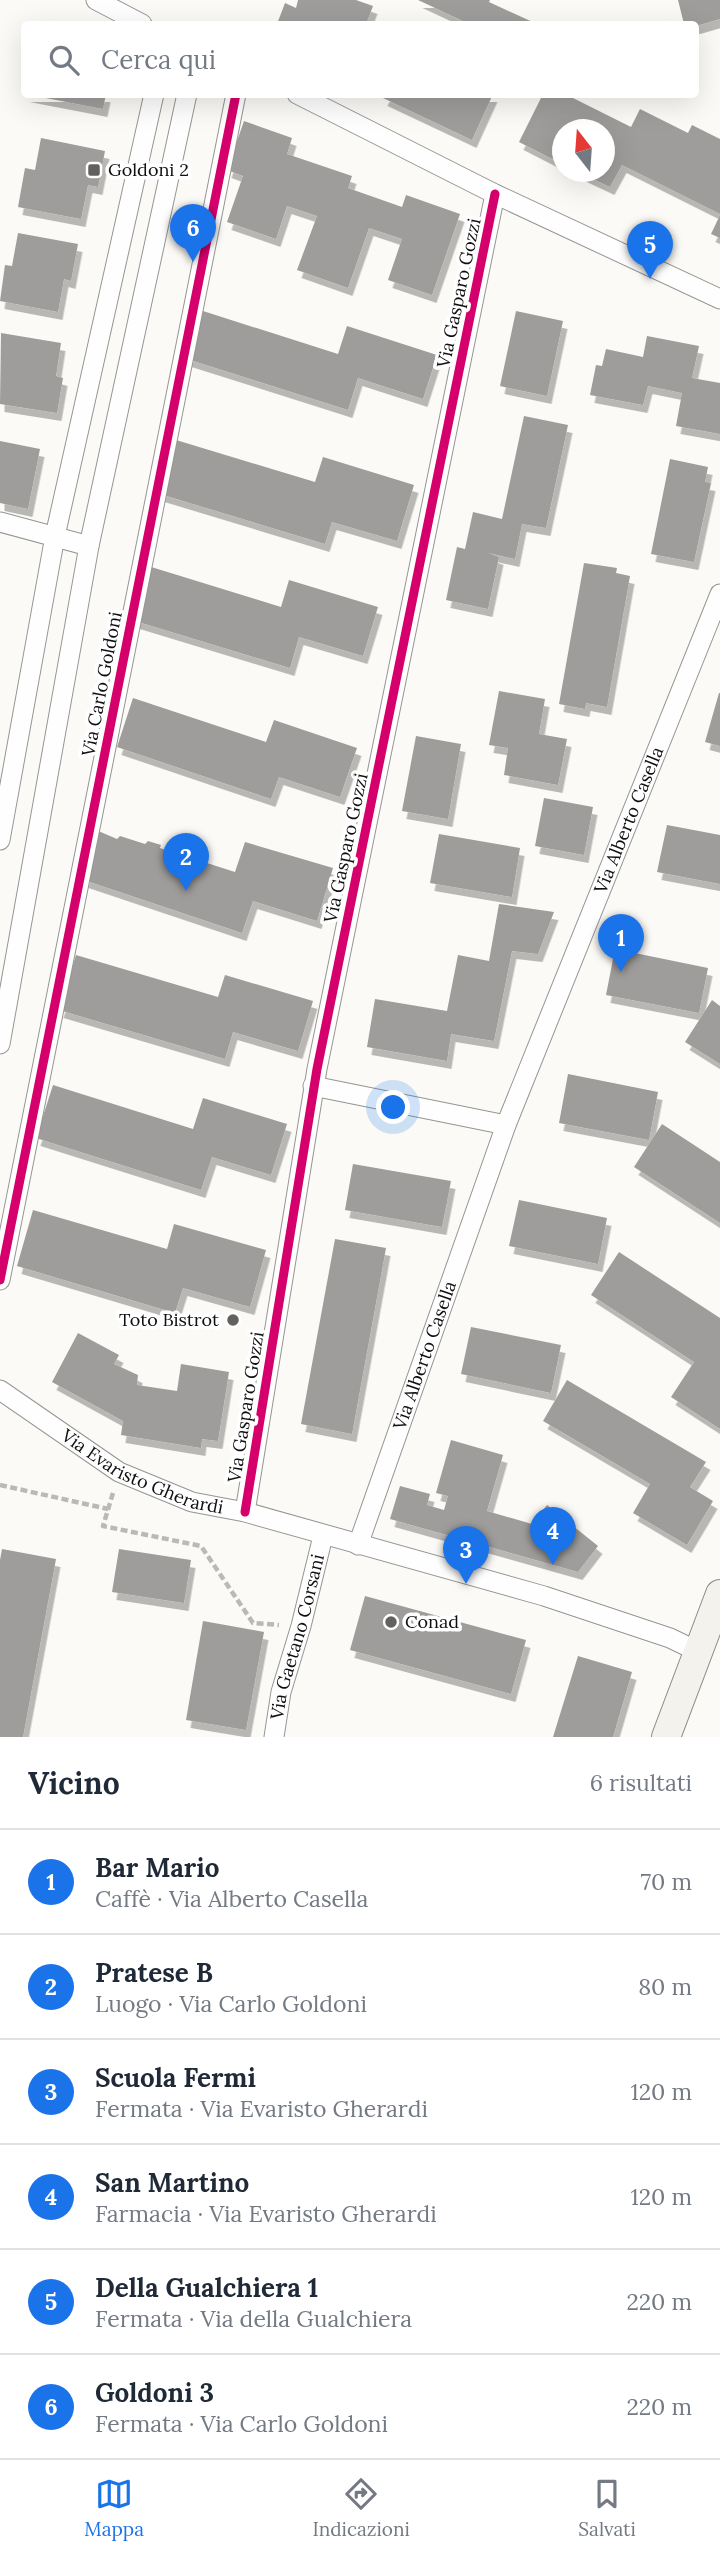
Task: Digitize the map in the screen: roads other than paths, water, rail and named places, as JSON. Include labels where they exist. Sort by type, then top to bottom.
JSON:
[{"type":"main road","points":[[666,1737],[720,1594]]},
{"type":"street","points":[[96,0],[136,21]]},
{"type":"street","points":[[0,840],[55,536],[153,98]]},
{"type":"street","name":"Via Carlo Goldoni","points":[[0,1044],[89,546],[186,98]]},
{"type":"street","name":"Via Carlo Goldoni","points":[[0,1280],[235,98]]},
{"type":"street","points":[[305,98],[495,194],[720,299]]},
{"type":"street","name":"Via Gasparo Gozzi","points":[[245,1513],[313,1086],[495,194]]},
{"type":"street","points":[[0,522],[89,546]]},
{"type":"street","name":"Via Alberto Casella","points":[[358,1545],[506,1125],[720,594]]},
{"type":"street","points":[[313,1086],[506,1125]]},
{"type":"street","name":"Via Evaristo Gherardi","points":[[0,1390],[119,1472],[192,1502],[245,1513],[544,1596],[670,1638],[699,1652]]},
{"type":"street","name":"Via Gaetano Corsani","points":[[274,1737],[281,1692],[301,1626],[323,1536]]},
{"type":"place","name":"Goldoni 2","points":[[94,170]]},
{"type":"place","name":"Goldoni 3","points":[[193,262]]},
{"type":"place","name":"Della Gualchiera 1","points":[[650,279]]},
{"type":"place","name":"Pratese B","points":[[186,891]]},
{"type":"place","name":"Bar Mario","points":[[621,972]]},
{"type":"place","name":"Toto Bistrot","points":[[233,1320]]},
{"type":"place","name":"San Martino","points":[[553,1565]]},
{"type":"place","name":"Scuola Fermi","points":[[466,1584]]},
{"type":"place","name":"Conad","points":[[391,1622]]}]
